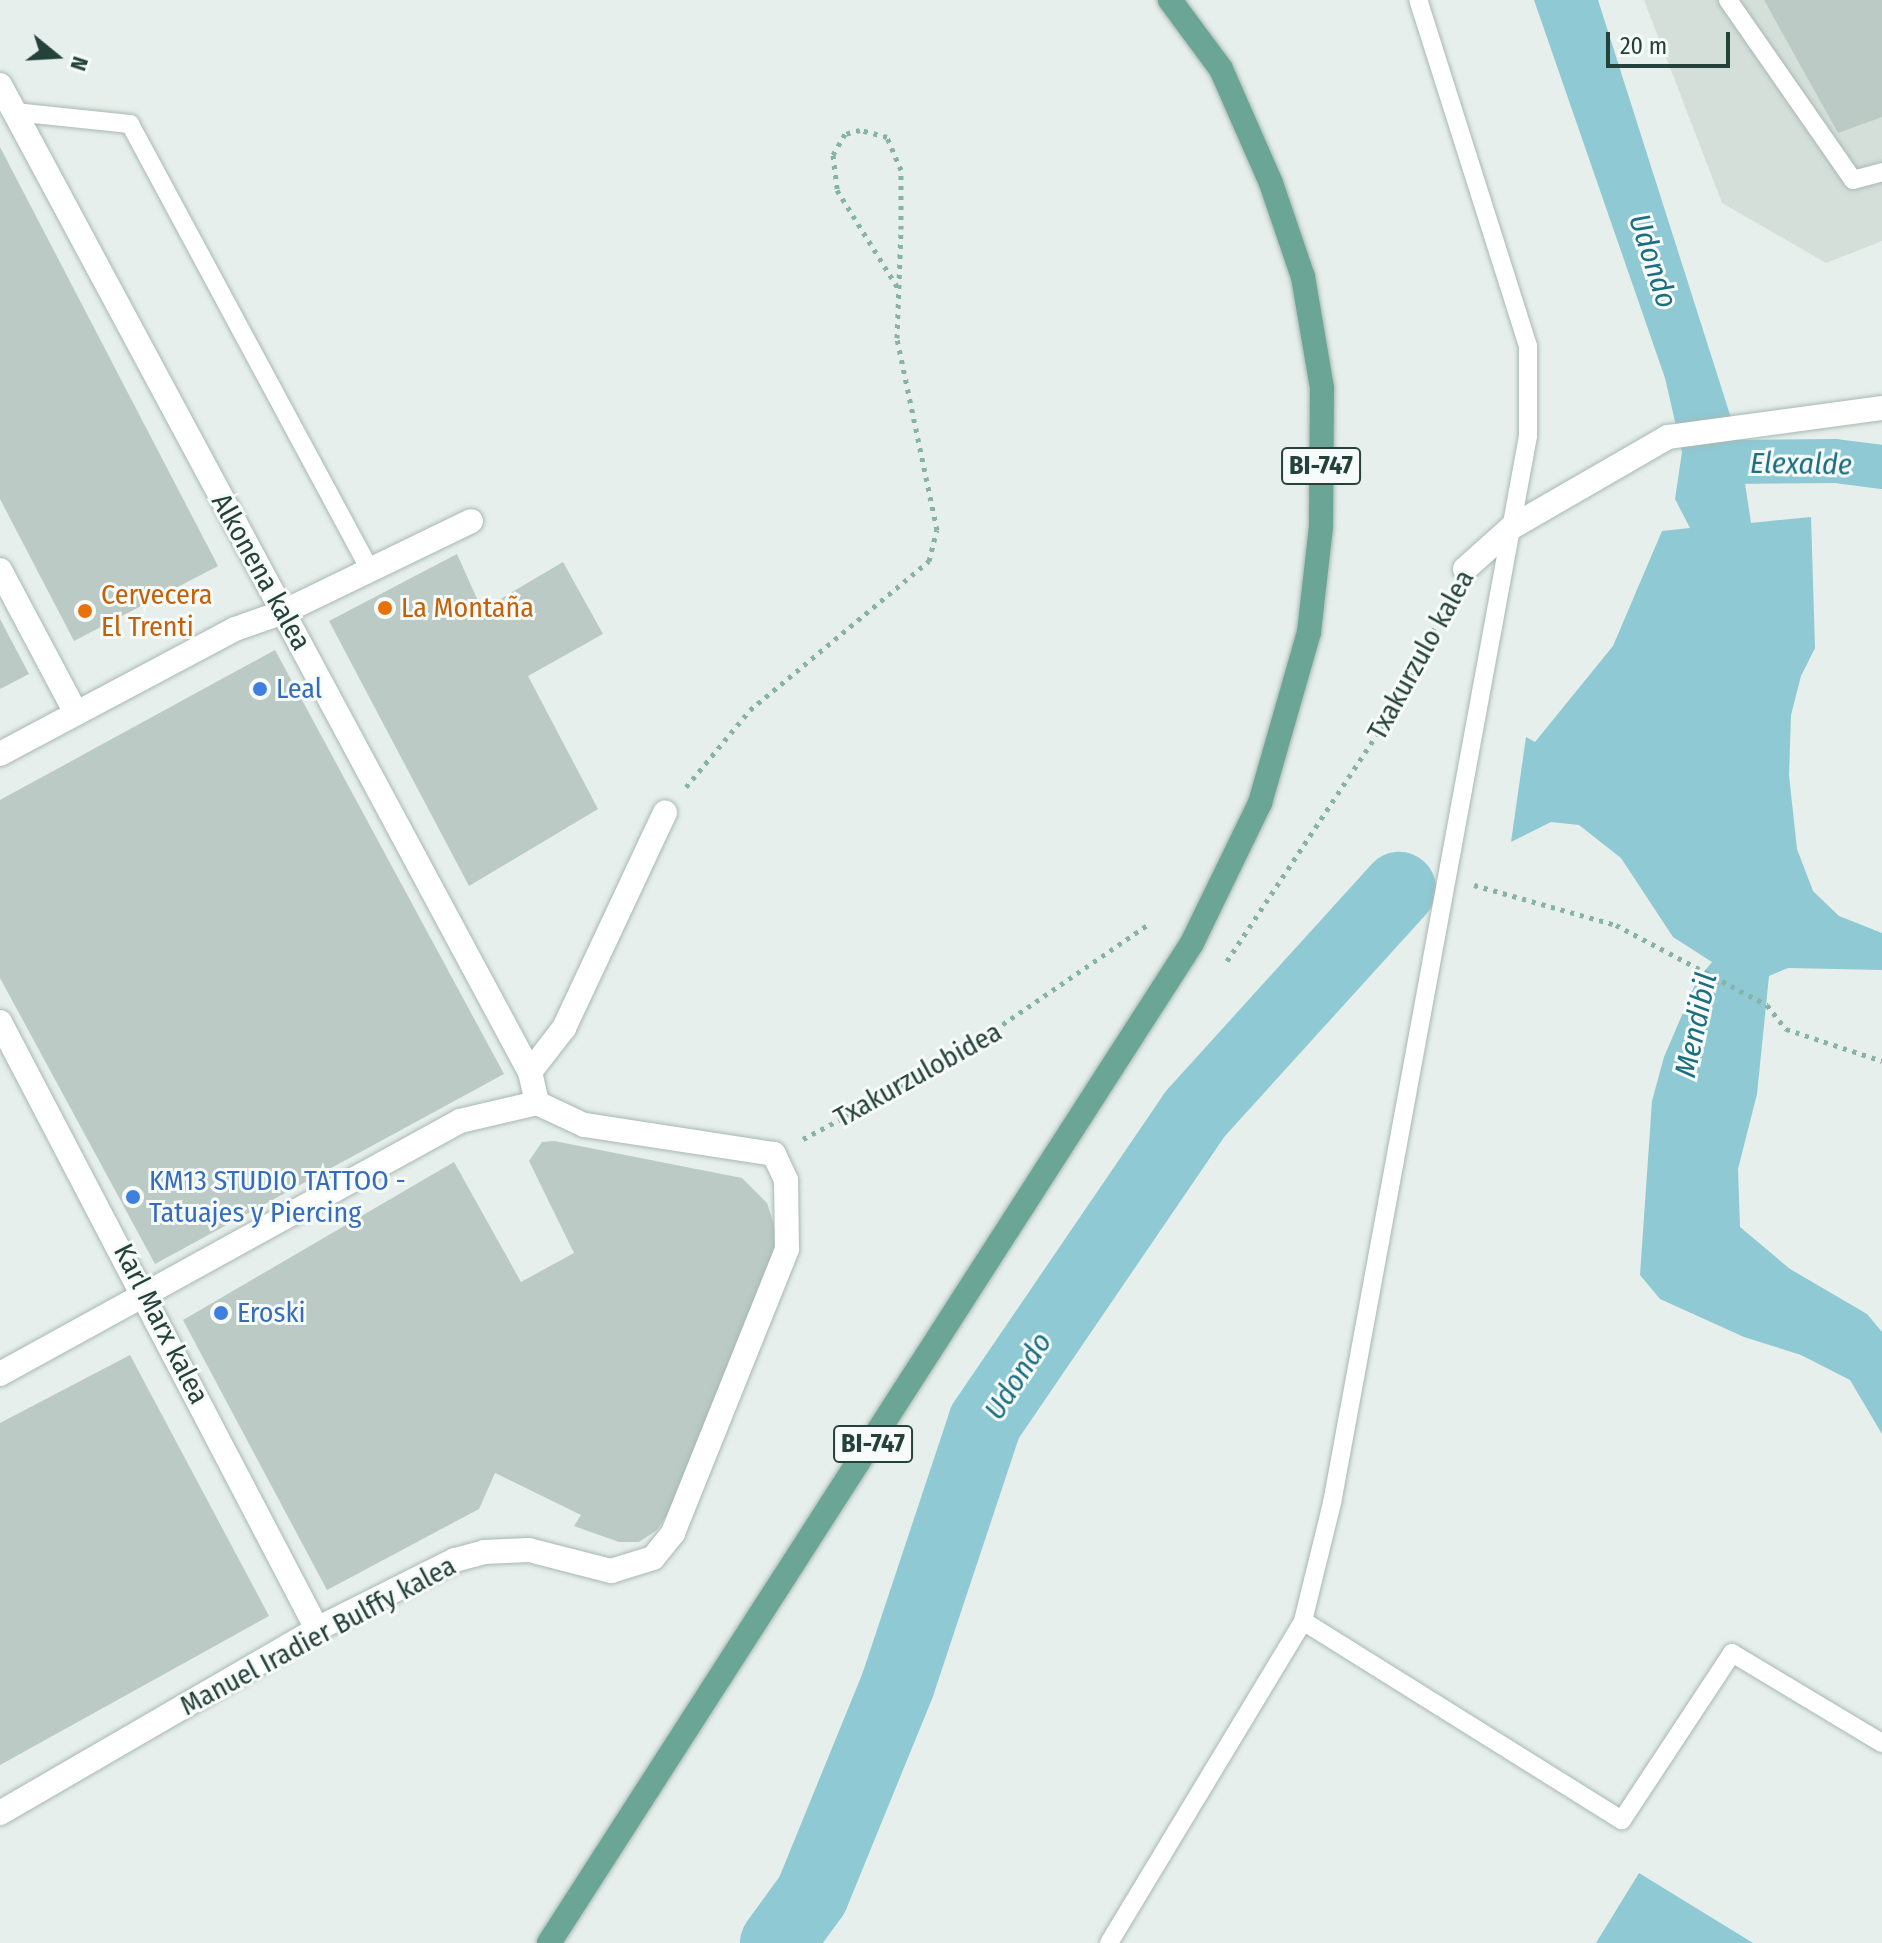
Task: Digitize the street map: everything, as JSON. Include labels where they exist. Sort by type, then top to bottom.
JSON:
[{"type":"main road","name":"BI-747","points":[[549,1943],[1192,943],[1260,803],[1309,632],[1321,526],[1322,388],[1303,277],[1271,183],[1221,69],[1170,0]]},
{"type":"street","name":"Alkonena kalea","points":[[0,85],[12,124],[530,1072],[537,1103]]},
{"type":"street","name":"Txakurzulo kalea","points":[[1465,569],[1512,527],[1668,437],[1756,421],[1882,408]]},
{"type":"street","points":[[0,754],[75,711],[235,629],[281,613],[471,521]]},
{"type":"street","points":[[0,570],[75,711]]},
{"type":"street","points":[[530,1072],[564,1028],[665,812]]},
{"type":"street","name":"Karl Marx kalea","points":[[0,1022],[145,1293],[317,1629]]},
{"type":"street","points":[[0,1374],[460,1121],[537,1103],[584,1125],[774,1154]]},
{"type":"street","name":"Manuel Iradier Bulffy kalea","points":[[0,1813],[317,1629],[455,1560],[484,1552],[529,1550],[611,1571],[653,1558],[673,1533],[787,1249],[786,1180],[774,1154]]},
{"type":"lane","points":[[1109,1943],[1303,1621],[1332,1503],[1528,436],[1528,346],[1418,0]]},
{"type":"lane","points":[[1728,0],[1853,180],[1882,172]]},
{"type":"lane","points":[[12,124],[130,124],[370,570]]},
{"type":"lane","points":[[1303,1621],[1622,1820],[1732,1653],[1882,1743]]},
{"type":"path","points":[[665,812],[750,710],[929,561],[937,530],[897,338],[901,170],[887,137],[860,130],[845,134],[833,155],[837,190],[898,288]]},
{"type":"path","name":"Txakurzulo kalea","points":[[1227,961],[1392,712],[1465,569]]},
{"type":"path","points":[[1448,879],[1616,925],[1700,966],[1767,1005],[1786,1029],[1882,1061]]},
{"type":"path","name":"Txakurzulobidea","points":[[774,1154],[945,1064],[1059,990],[1150,923]]},
{"type":"shaded area","points":[[1644,0],[1882,0],[1882,241],[1826,263],[1722,203]]},
{"type":"water","name":"Mendibil","points":[[1534,0],[1598,0],[1739,443],[1751,523],[1811,517],[1815,648],[1801,676],[1791,715],[1789,775],[1797,849],[1813,891],[1839,916],[1882,933],[1882,970],[1788,968],[1769,976],[1757,1094],[1738,1169],[1740,1227],[1790,1269],[1867,1314],[1882,1332],[1882,1434],[1850,1380],[1801,1355],[1744,1337],[1660,1299],[1640,1275],[1652,1101],[1664,1057],[1697,980],[1712,962],[1673,937],[1621,858],[1579,825],[1551,822],[1511,842],[1526,737],[1535,742],[1613,646],[1662,531],[1690,528],[1675,499],[1682,452],[1665,378]]},
{"type":"water","points":[[1639,1873],[1753,1943],[1596,1943]]},
{"type":"building","points":[[1764,0],[1882,0],[1882,117],[1838,133]]},
{"type":"building","points":[[0,147],[218,566],[74,641],[0,499]]},
{"type":"building","points":[[457,554],[482,610],[563,562],[603,634],[528,676],[598,809],[469,886],[329,621]]},
{"type":"building","points":[[0,619],[29,674],[0,689]]},
{"type":"building","points":[[275,650],[504,1074],[155,1264],[0,978],[0,800]]},
{"type":"building","points":[[554,1141],[742,1178],[767,1203],[775,1228],[774,1249],[670,1511],[657,1530],[639,1542],[619,1542],[574,1526],[581,1515],[495,1473],[479,1509],[327,1590],[183,1320],[454,1162],[521,1282],[574,1253],[529,1161],[542,1142]]},
{"type":"building","points":[[130,1355],[269,1616],[0,1765],[0,1423]]},
{"type":"waterway","name":"Elexalde","points":[[1720,462],[1835,461],[1882,467]]},
{"type":"waterway","name":"Udondo","points":[[777,1943],[812,1895],[898,1684],[985,1422],[1195,1114],[1399,889]]},
{"type":"place","name":"La Montaña","points":[[385,608]]},
{"type":"place","name":"Cervecera El Trenti","points":[[85,611]]},
{"type":"place","name":"Leal","points":[[260,689]]},
{"type":"place","name":"KM13 STUDIO TATTOO - Tatuajes y Piercing","points":[[133,1197]]},
{"type":"place","name":"Eroski","points":[[221,1313]]}]
